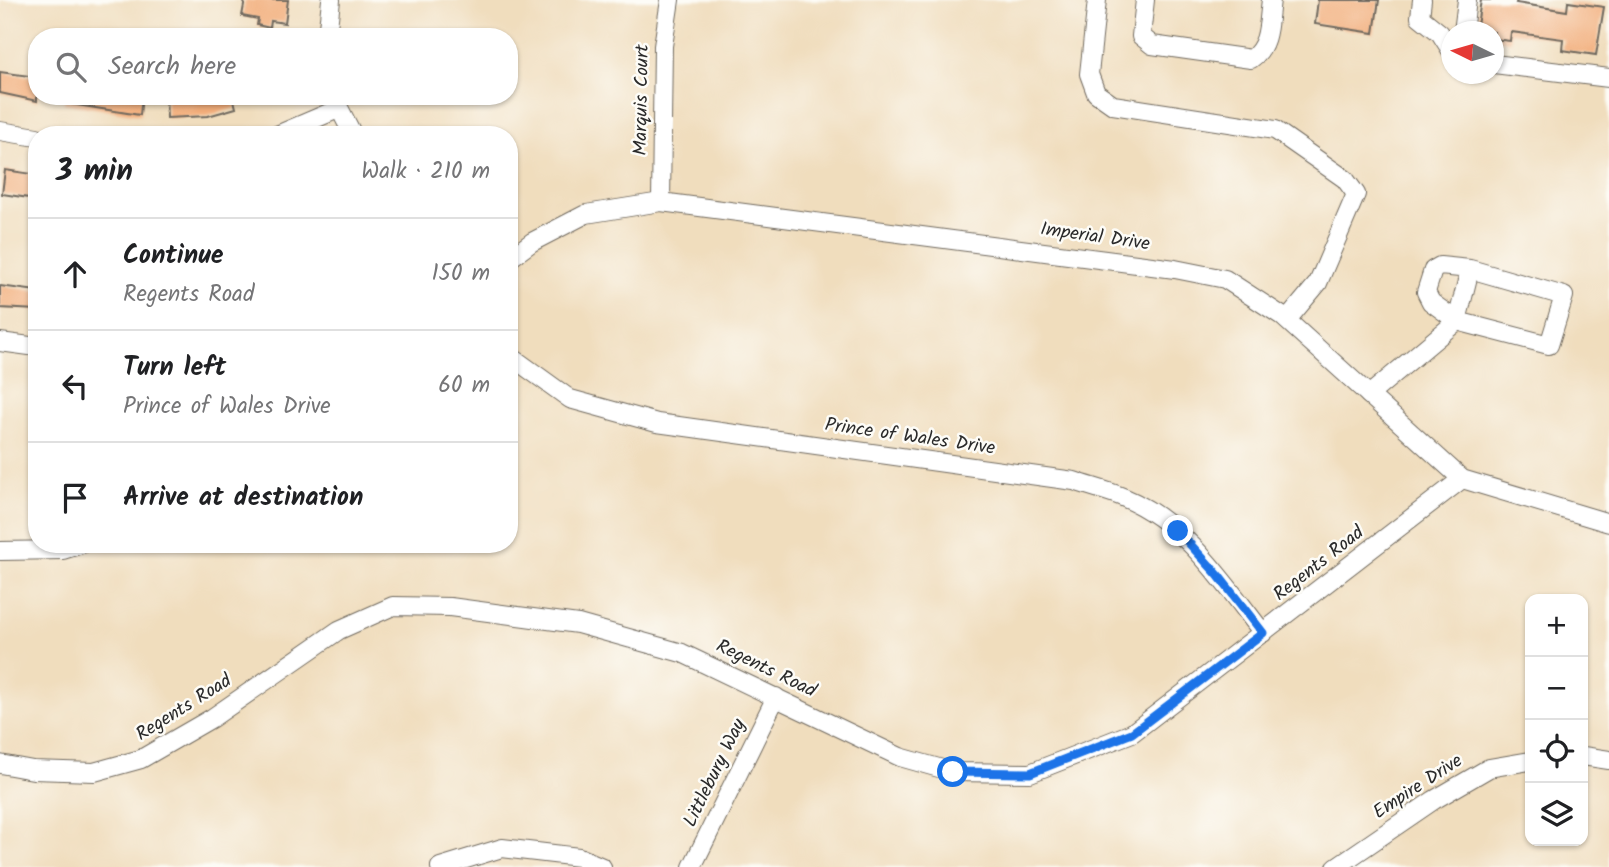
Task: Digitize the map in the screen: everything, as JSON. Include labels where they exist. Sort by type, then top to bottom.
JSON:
[{"type":"street","points":[[328,28],[331,0]]},
{"type":"street","name":"Marquis Court","points":[[662,202],[663,46],[670,0]]},
{"type":"street","points":[[1097,0],[1089,74],[1096,93],[1112,105],[1275,130],[1345,178],[1356,194],[1318,283],[1287,320]]},
{"type":"street","points":[[1144,0],[1142,36],[1152,45],[1251,59],[1265,44],[1271,0]]},
{"type":"street","points":[[1422,0],[1420,17],[1441,35]]},
{"type":"street","points":[[1464,21],[1467,0]]},
{"type":"street","points":[[1504,65],[1609,78]]},
{"type":"street","points":[[293,126],[331,105]]},
{"type":"street","points":[[336,105],[348,126]]},
{"type":"street","points":[[0,131],[28,136]]},
{"type":"street","name":"Imperial Drive","points":[[518,253],[586,214],[662,202],[1175,269],[1225,279],[1287,320],[1462,480],[1609,523]]},
{"type":"street","points":[[1440,266],[1470,269],[1564,296],[1549,345],[1457,321],[1431,302],[1426,292],[1433,270],[1440,266]]},
{"type":"street","points":[[1370,395],[1457,321],[1470,269]]},
{"type":"street","points":[[0,342],[28,346]]},
{"type":"street","name":"Prince of Wales Drive","points":[[518,361],[570,399],[657,424],[1074,481],[1127,498],[1178,531],[1218,575],[1263,633]]},
{"type":"street","name":"Regents Road","points":[[0,764],[33,769],[94,772],[141,759],[212,718],[339,630],[393,606],[450,607],[578,624],[682,653],[900,757],[953,772],[1030,773],[1132,733],[1462,480]]},
{"type":"street","points":[[0,551],[28,551]]},
{"type":"street","name":"Littlebury Way","points":[[692,867],[776,698]]},
{"type":"street","points":[[1588,757],[1609,760]]},
{"type":"street","name":"Empire Drive","points":[[1336,867],[1434,800],[1489,768],[1525,762]]},
{"type":"street","points":[[440,867],[502,848],[602,867]]},
{"type":"building","points":[[245,0],[288,0],[285,23],[271,21],[270,28],[257,25],[258,19],[242,16]]},
{"type":"building","points":[[1318,0],[1379,0],[1374,33],[1315,24]]},
{"type":"building","points":[[1481,0],[1517,0],[1516,3],[1567,11],[1568,2],[1604,7],[1596,55],[1562,50],[1563,39],[1511,32],[1510,41],[1504,40],[1504,21],[1478,21]]},
{"type":"building","points":[[0,72],[28,76],[28,99],[0,93]]},
{"type":"building","points":[[77,105],[141,105],[140,115]]},
{"type":"building","points":[[166,105],[235,105],[236,108],[208,116],[167,118]]},
{"type":"building","points":[[5,170],[28,173],[28,198],[2,194]]},
{"type":"building","points":[[0,286],[28,290],[28,310],[0,308]]},
{"type":"route","points":[[953,772],[1030,773],[1132,733],[1263,633],[1218,575],[1178,531]]}]
